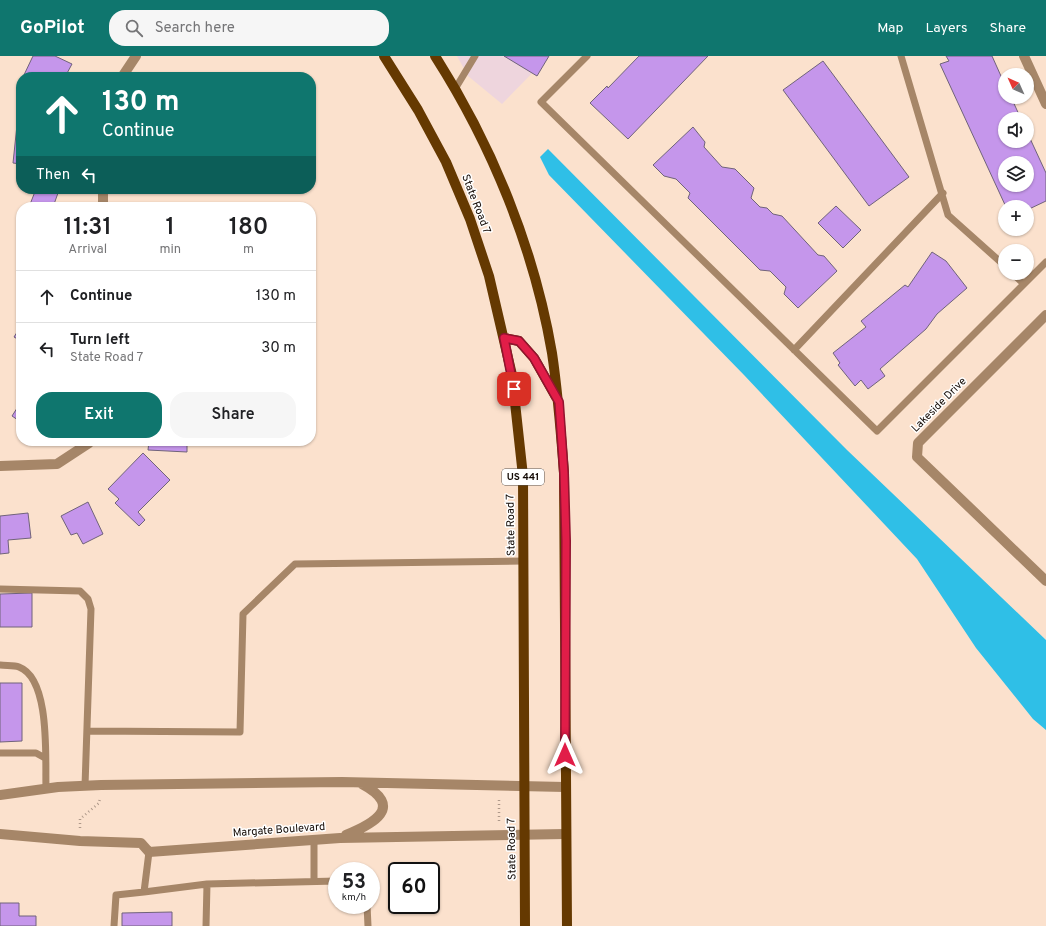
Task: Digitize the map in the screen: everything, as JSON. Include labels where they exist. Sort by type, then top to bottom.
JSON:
[{"type":"main road","name":"State Road 7","points":[[384,56],[418,110],[449,169],[472,226],[489,276],[512,375],[522,476],[525,926]]},
{"type":"main road","points":[[435,56],[455,89],[492,160],[512,210],[526,251],[543,313],[559,402],[564,473],[566,541],[565,834],[567,926]]},
{"type":"main road","points":[[504,338],[519,341],[534,358],[559,402]]},
{"type":"street","points":[[125,72],[136,56]]},
{"type":"street","points":[[1024,56],[1046,104]]},
{"type":"street","name":"Lakeside Drive","points":[[1046,315],[918,443],[917,457],[1046,581]]},
{"type":"street","points":[[0,466],[56,464],[87,446]]},
{"type":"street","points":[[0,795],[85,786],[360,783],[524,787],[565,786]]},
{"type":"street","points":[[340,838],[370,825],[377,820],[381,812],[382,802],[379,796],[375,791],[360,783]]},
{"type":"street","points":[[0,834],[80,841],[141,843],[148,852]]},
{"type":"street","name":"Margate Boulevard","points":[[148,852],[340,838],[565,834]]},
{"type":"lane","points":[[455,89],[475,56]]},
{"type":"lane","points":[[587,56],[541,102],[877,431],[1046,262]]},
{"type":"lane","points":[[900,56],[943,193],[948,215],[998,260]]},
{"type":"lane","points":[[794,350],[943,193]]},
{"type":"lane","points":[[1020,280],[1024,284]]},
{"type":"lane","points":[[87,731],[240,732],[243,614],[295,564],[523,561]]},
{"type":"lane","points":[[0,589],[80,591],[88,599],[91,609],[85,786]]},
{"type":"lane","points":[[0,665],[19,666],[27,673],[37,686],[42,700],[46,789]]},
{"type":"lane","points":[[0,753],[36,753],[45,758]]},
{"type":"lane","points":[[314,840],[314,881]]},
{"type":"lane","points":[[144,892],[148,852]]},
{"type":"lane","points":[[114,926],[116,895],[207,884],[328,881]]},
{"type":"lane","points":[[206,926],[207,884]]},
{"type":"lane","points":[[367,914],[368,926]]},
{"type":"path","points":[[80,828],[80,819],[99,803],[100,797]]},
{"type":"path","points":[[498,822],[499,800]]},
{"type":"shaded area","points":[[457,56],[549,56],[502,104],[468,76]]},
{"type":"water","points":[[548,149],[847,450],[1046,640],[1046,730],[1033,719],[976,648],[917,559],[744,375],[549,175],[540,157]]},
{"type":"building","points":[[33,56],[55,56],[72,64],[68,72],[25,72]]},
{"type":"building","points":[[504,56],[549,56],[537,76]]},
{"type":"building","points":[[639,56],[708,56],[628,139],[590,103],[607,86],[608,88]]},
{"type":"building","points":[[946,56],[992,56],[998,69],[998,104],[1014,104],[1018,112],[998,112],[998,148],[1034,147],[1046,173],[1046,201],[1034,207],[1034,200],[1003,200],[999,192],[1034,192],[1034,156],[998,156],[998,190],[940,64],[949,61]]},
{"type":"building","points":[[823,61],[909,177],[869,206],[783,90]]},
{"type":"building","points":[[693,127],[705,142],[704,147],[722,167],[735,169],[754,188],[751,198],[760,207],[767,208],[773,214],[782,216],[818,255],[824,256],[837,271],[798,308],[784,294],[786,287],[770,271],[760,270],[688,198],[690,193],[676,179],[664,176],[653,165]]},
{"type":"building","points":[[16,134],[16,163],[13,163]]},
{"type":"building","points":[[34,194],[58,194],[55,202],[31,202]]},
{"type":"building","points":[[836,206],[861,230],[843,248],[818,223]]},
{"type":"building","points":[[932,252],[946,261],[967,288],[937,314],[926,329],[880,369],[885,376],[868,389],[861,380],[855,386],[838,365],[840,363],[833,353],[866,327],[861,321],[905,285],[908,287]]},
{"type":"building","points":[[16,410],[16,419],[12,416]]},
{"type":"building","points":[[148,446],[187,446],[187,452],[148,450]]},
{"type":"building","points":[[143,453],[170,480],[138,512],[145,520],[139,526],[115,503],[119,499],[108,489]]},
{"type":"building","points":[[88,502],[103,534],[83,544],[77,533],[71,535],[61,516]]},
{"type":"building","points":[[28,513],[31,538],[8,540],[9,553],[0,554],[0,516]]},
{"type":"building","points":[[32,593],[32,627],[0,627],[0,594]]},
{"type":"building","points":[[0,683],[22,683],[22,741],[0,742]]},
{"type":"building","points":[[0,903],[19,903],[19,916],[36,916],[36,926],[0,926]]},
{"type":"building","points":[[172,912],[172,926],[122,926],[122,913]]},
{"type":"route","points":[[514,389],[504,338],[519,341],[534,358],[559,402],[564,473],[566,541],[565,755]]}]
